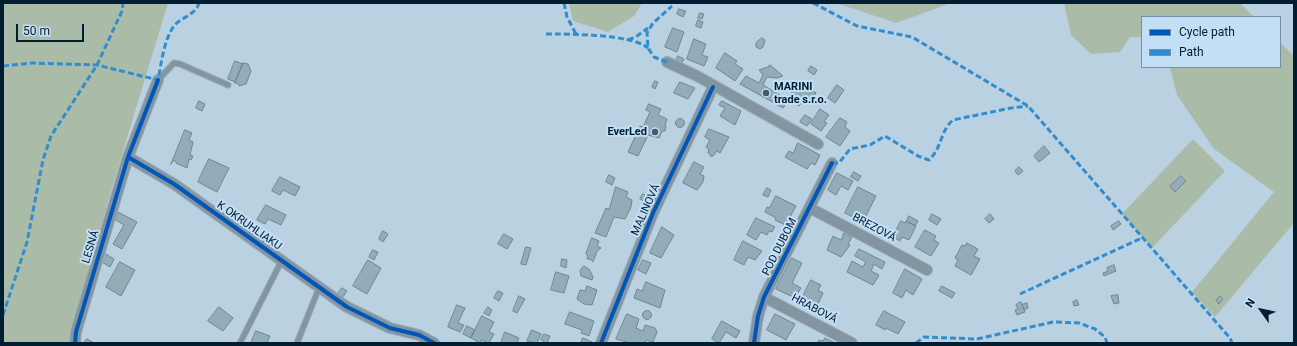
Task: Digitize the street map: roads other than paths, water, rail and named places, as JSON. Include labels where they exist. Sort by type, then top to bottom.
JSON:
[{"type":"street","points":[[667,62],[697,76],[713,87],[818,144]]},
{"type":"street","points":[[128,157],[158,80]]},
{"type":"street","name":"MALINOVÁ","points":[[601,343],[653,213],[713,87]]},
{"type":"street","name":"K OKRUHLIAKU","points":[[128,157],[174,184],[347,307],[390,328],[419,336],[434,343]]},
{"type":"street","name":"LESNÁ","points":[[75,343],[76,332],[128,157]]},
{"type":"street","name":"POD DUBOM","points":[[754,343],[758,316],[764,297],[832,163]]},
{"type":"street","name":"BREZOVÁ","points":[[810,208],[928,270]]},
{"type":"street","name":"HRABOVÁ","points":[[764,297],[852,343]]},
{"type":"lane","points":[[158,80],[174,64],[180,64],[228,85]]},
{"type":"lane","name":"K OKRUHLIAKU","points":[[240,343],[282,260]]},
{"type":"lane","points":[[297,343],[319,288]]},
{"type":"place","name":"MARINI trade s.r.o.","points":[[766,93]]},
{"type":"place","name":"EverLed","points":[[655,132]]}]
